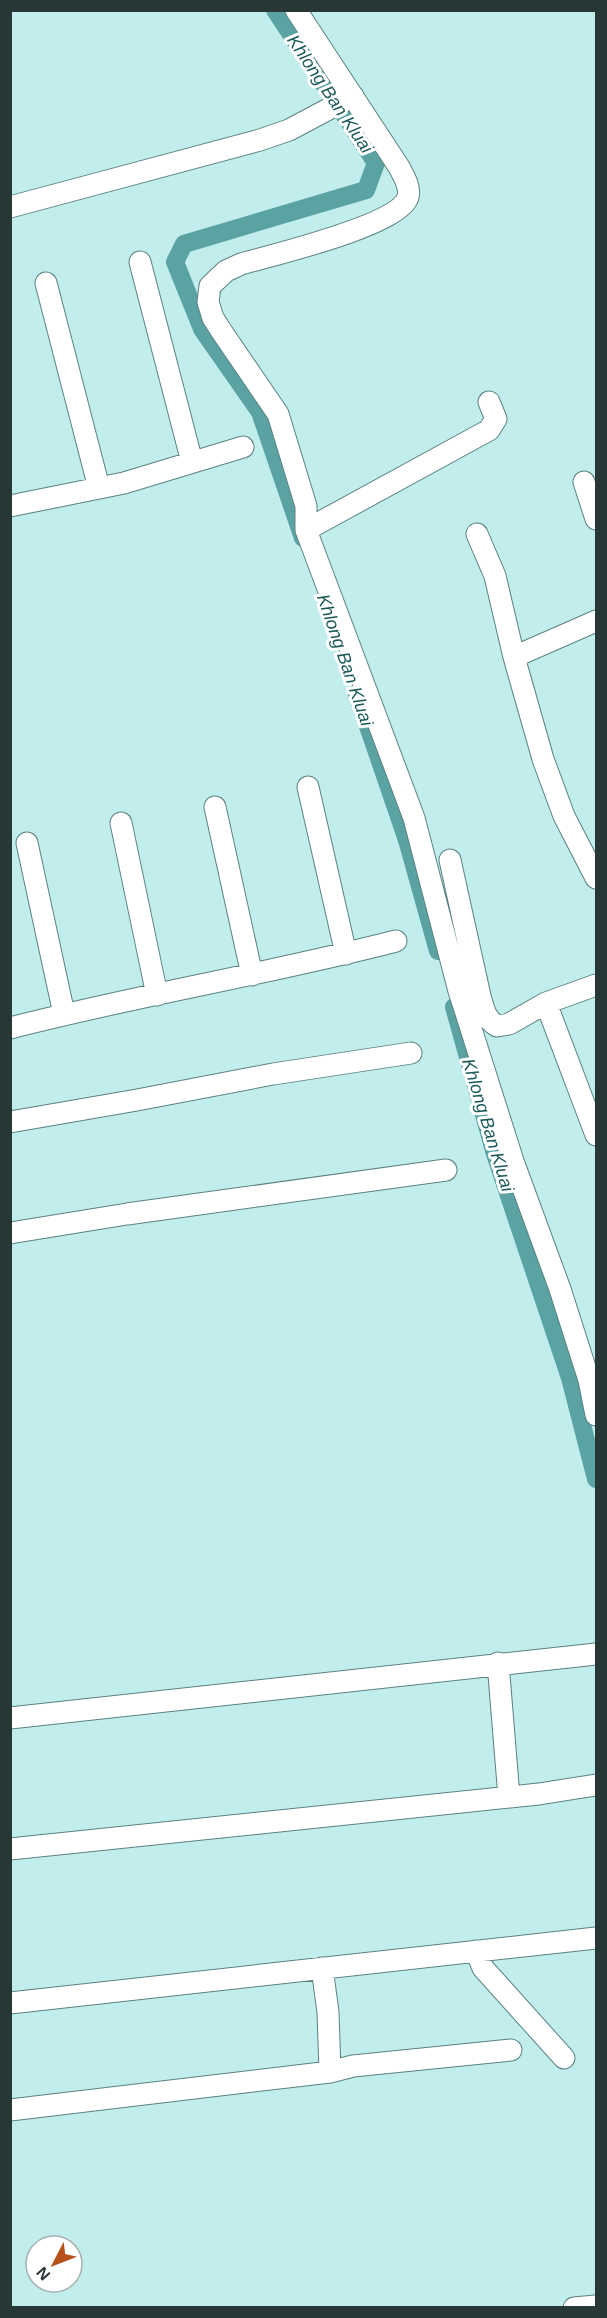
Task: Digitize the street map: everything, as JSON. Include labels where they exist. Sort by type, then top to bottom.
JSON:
[{"type":"street","points":[[296,10],[405,179],[409,190],[408,198],[402,207],[389,216],[352,231],[242,264],[226,271],[210,286],[208,302],[213,318],[278,414],[306,506],[306,530],[414,818],[459,991],[513,1161],[560,1289],[589,1380],[597,1414]]},
{"type":"street","points":[[10,207],[260,140],[321,115],[351,97]]},
{"type":"street","points":[[140,262],[192,462]]},
{"type":"street","points":[[46,283],[99,488]]},
{"type":"street","points":[[306,530],[489,430],[496,419],[489,402]]},
{"type":"street","points":[[10,506],[124,483],[243,447]]},
{"type":"street","points":[[584,482],[597,519]]},
{"type":"street","points":[[477,534],[495,576],[514,657],[543,759],[560,807],[585,860],[597,878]]},
{"type":"street","points":[[514,657],[597,621]]},
{"type":"street","points":[[308,787],[346,954]]},
{"type":"street","points":[[215,807],[252,975]]},
{"type":"street","points":[[121,823],[157,995]]},
{"type":"street","points":[[27,843],[64,1014]]},
{"type":"street","points":[[450,860],[486,1017],[498,1026],[509,1024],[546,1003],[597,985]]},
{"type":"street","points":[[10,1028],[396,941]]},
{"type":"street","points":[[546,1003],[597,1135]]},
{"type":"street","points":[[10,1122],[273,1074],[411,1053]]},
{"type":"street","points":[[10,1233],[127,1214],[446,1170]]},
{"type":"street","points":[[10,1718],[597,1654]]},
{"type":"street","points":[[498,1663],[509,1797]]},
{"type":"street","points":[[10,1850],[509,1797],[597,1785]]},
{"type":"street","points":[[10,2003],[597,1938]]},
{"type":"street","points":[[476,1951],[483,1968],[564,2058]]},
{"type":"street","points":[[322,1968],[328,2012],[330,2072]]},
{"type":"street","points":[[10,2110],[330,2072],[353,2066],[511,2050]]},
{"type":"street","points":[[574,2307],[597,2306]]},
{"type":"waterway","name":"Khlong Ban Kluai","points":[[275,10],[376,163],[366,190],[184,244],[175,262],[202,329],[260,412],[303,538]]},
{"type":"waterway","name":"Khlong Ban Kluai","points":[[357,694],[407,840],[438,951]]},
{"type":"waterway","name":"Khlong Ban Kluai","points":[[454,1007],[495,1154],[570,1378],[596,1479]]}]
